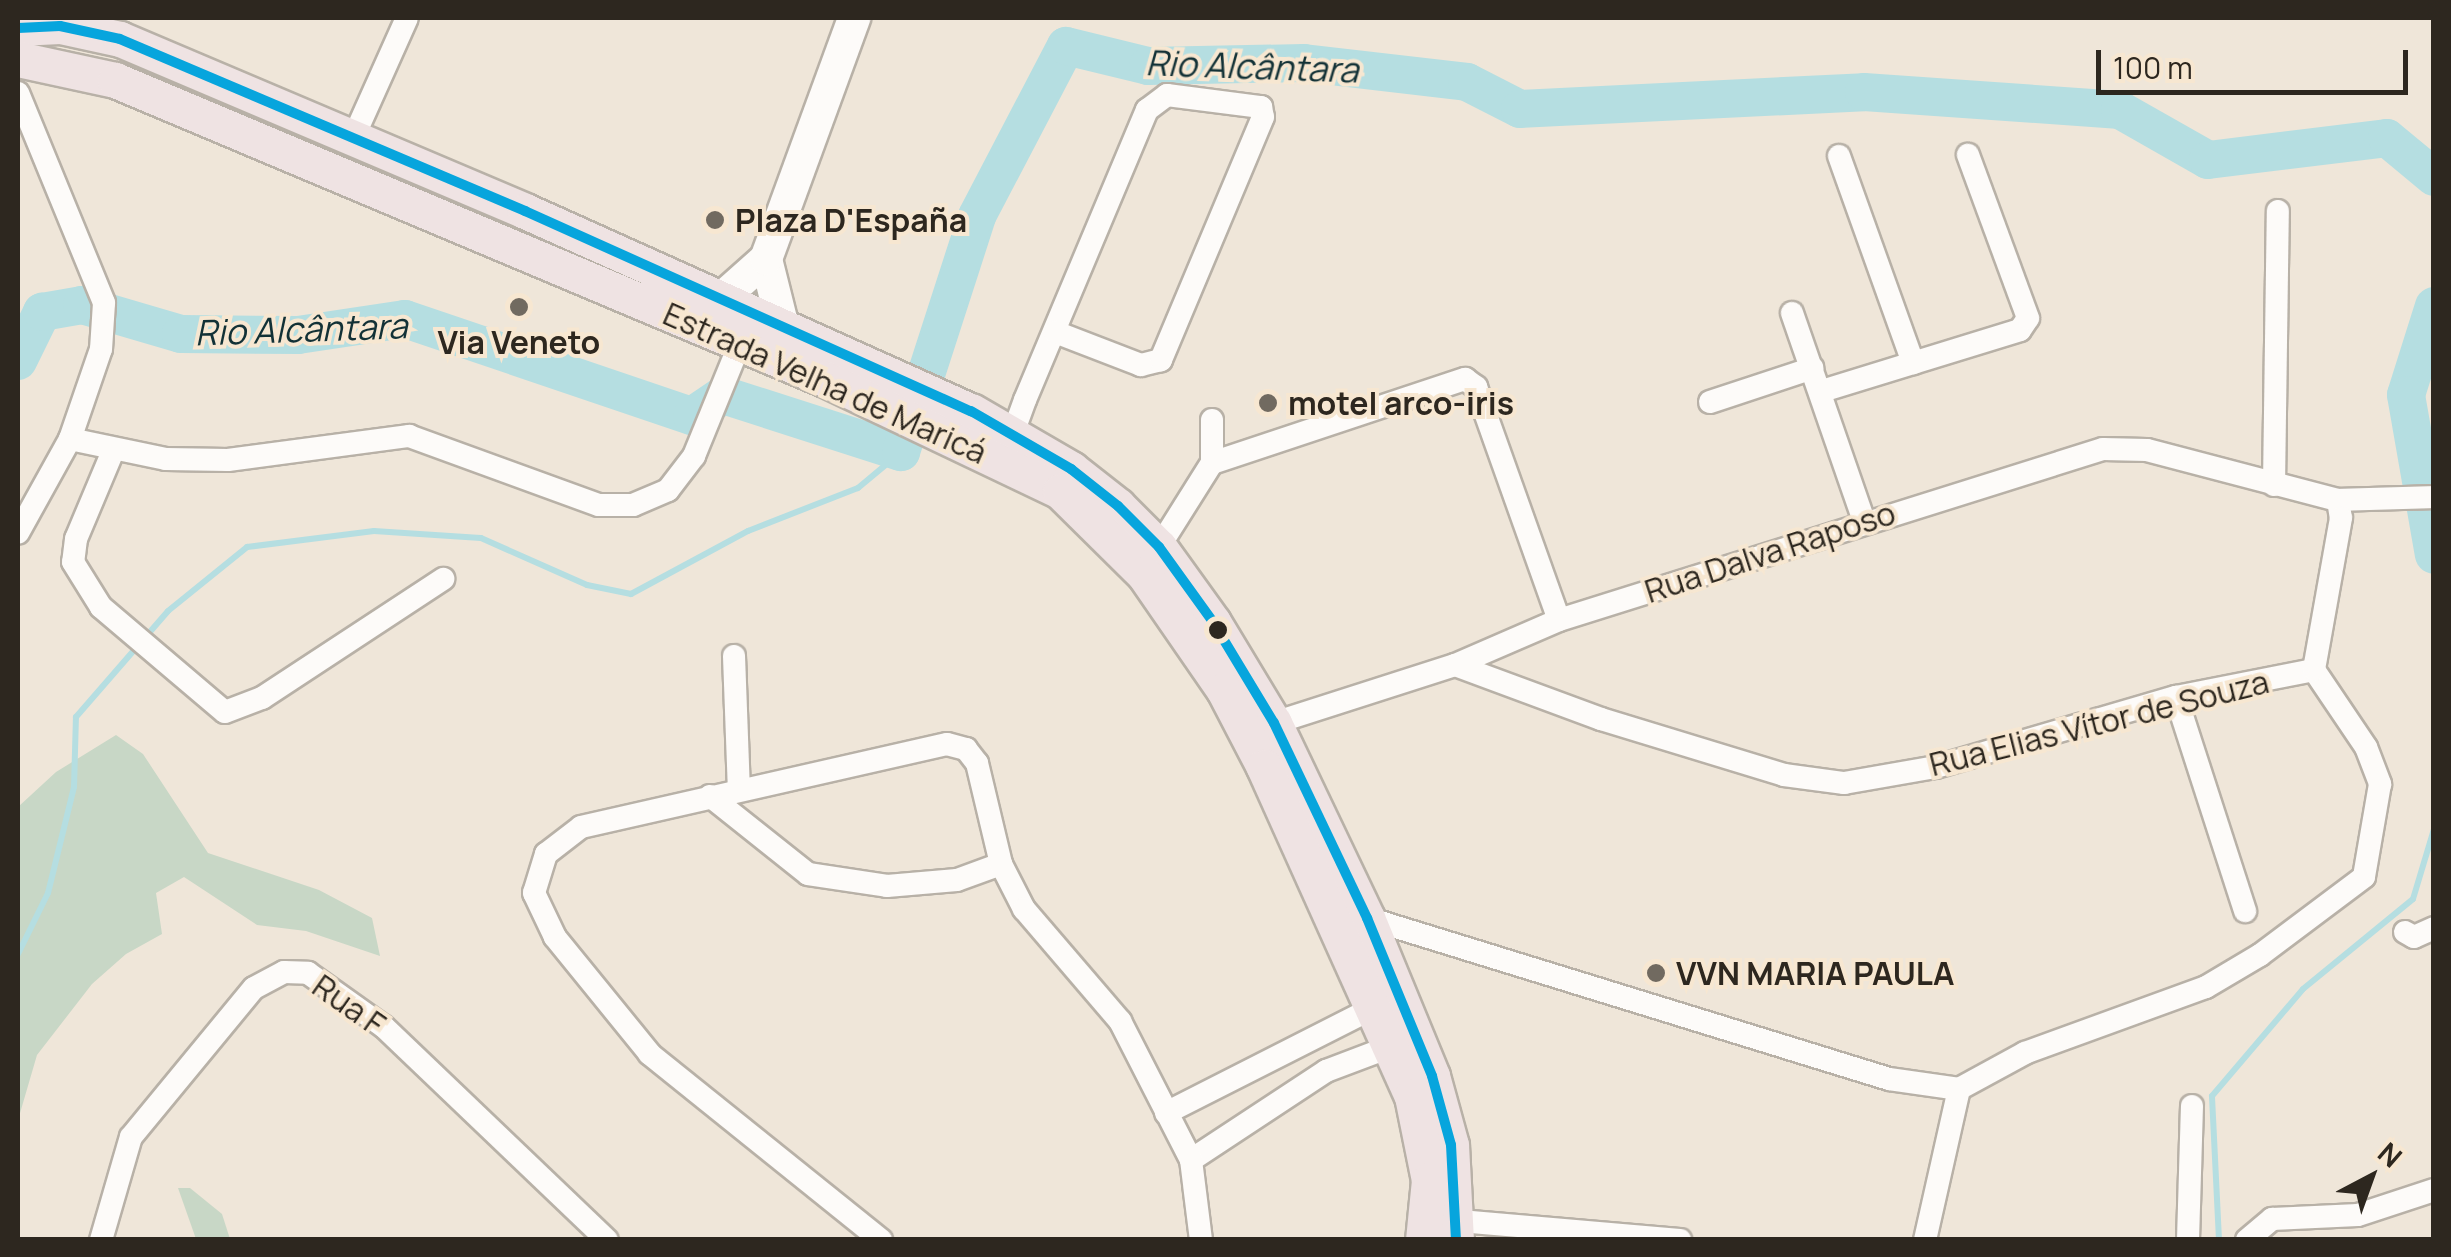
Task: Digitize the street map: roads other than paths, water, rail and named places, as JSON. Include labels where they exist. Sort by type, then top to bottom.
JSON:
[{"type":"main road","name":"Estrada Velha de Maricá","points":[[18,28],[119,28],[351,143],[722,298],[783,327],[831,364]]},
{"type":"main road","name":"Estrada Velha de Maricá","points":[[18,59],[115,80],[740,343],[831,364],[999,437],[1087,481],[1158,547],[1274,724],[1367,918],[1432,1076],[1451,1146],[1457,1230]]},
{"type":"main road","name":"Estrada Velha de Maricá","points":[[999,437],[1087,514],[1179,622],[1264,766],[1392,1046],[1424,1142],[1430,1199],[1423,1240]]},
{"type":"street","points":[[351,143],[408,18]]},
{"type":"street","points":[[722,298],[766,259],[854,18]]},
{"type":"street","points":[[18,94],[92,264],[104,303],[101,349],[70,439],[18,532]]},
{"type":"street","points":[[999,437],[1055,332],[1157,99],[1260,108],[1263,117],[1161,360],[1141,365],[1055,332]]},
{"type":"street","points":[[1822,391],[2020,330],[2028,318],[1968,155]]},
{"type":"street","points":[[1839,156],[1913,363]]},
{"type":"street","points":[[2274,484],[2278,211]]},
{"type":"street","points":[[766,259],[783,327]]},
{"type":"street","points":[[1792,314],[1822,391],[1864,521]]},
{"type":"street","points":[[70,439],[113,452],[228,460],[409,436],[600,504],[634,505],[668,490],[708,430],[740,343]]},
{"type":"street","points":[[1710,402],[1813,368]]},
{"type":"street","points":[[1212,463],[1465,379],[1476,386],[1559,620]]},
{"type":"street","points":[[1158,547],[1212,463],[1212,420]]},
{"type":"street","name":"Rua Dalva Raposo","points":[[1274,724],[1455,665],[1559,620],[2103,448],[2147,450],[2338,500],[2434,497]]},
{"type":"street","points":[[113,452],[76,539],[73,562],[82,582],[125,630],[212,706],[241,710],[443,578]]},
{"type":"street","points":[[2314,670],[2342,518],[2338,500]]},
{"type":"street","points":[[734,656],[738,790]]},
{"type":"street","name":"Rua Elias Vítor de Souza","points":[[1455,665],[1600,720],[1784,775],[1844,783],[1936,767],[2176,697],[2314,670],[2366,747],[2380,784],[2364,877],[2260,956],[2206,987],[2025,1052],[1959,1089]]},
{"type":"street","points":[[2176,697],[2245,911]]},
{"type":"street","points":[[881,1240],[650,1054],[555,938],[534,892],[546,854],[580,827],[948,744],[966,749],[977,763],[1001,864],[1024,909],[1120,1021],[1190,1160],[1201,1240]]},
{"type":"street","points":[[710,796],[808,874],[886,886],[957,880],[1001,864]]},
{"type":"street","points":[[1367,918],[1889,1080],[1959,1089],[1925,1240]]},
{"type":"street","points":[[2405,932],[2414,937],[2434,928]]},
{"type":"street","name":"Rua F","points":[[100,1240],[131,1137],[254,988],[284,972],[308,973],[384,1028],[607,1240]]},
{"type":"street","points":[[1166,1113],[1375,1007]]},
{"type":"street","points":[[1190,1160],[1326,1071],[1392,1046]]},
{"type":"street","points":[[2188,1240],[2192,1106]]},
{"type":"street","points":[[2247,1240],[2272,1219],[2358,1215],[2434,1190]]},
{"type":"street","points":[[1457,1230],[1680,1240]]},
{"type":"waterway","name":"Rio Alcântara","points":[[18,361],[42,312],[82,305],[181,334],[298,335],[405,319],[692,416],[723,395],[901,452],[977,216],[1066,46],[1148,66],[1304,63],[1467,82],[1520,109],[1864,92],[2120,110],[2208,160],[2387,138],[2434,177]]},
{"type":"waterway","name":"Rio Alcântara","points":[[2434,306],[2406,395],[2434,555]]},
{"type":"waterway","points":[[18,954],[48,893],[74,787],[76,717],[168,611],[247,547],[374,531],[481,538],[587,585],[631,594],[748,531],[858,488],[901,452]]},
{"type":"waterway","points":[[2219,1240],[2212,1096],[2303,989],[2413,899],[2434,829]]},
{"type":"place","name":"Plaza D'España","points":[[715,220]]},
{"type":"place","name":"Via Veneto","points":[[519,307]]},
{"type":"place","name":"motel arco-iris","points":[[1268,403]]},
{"type":"place","name":"VVN MARIA PAULA","points":[[1656,973]]}]
